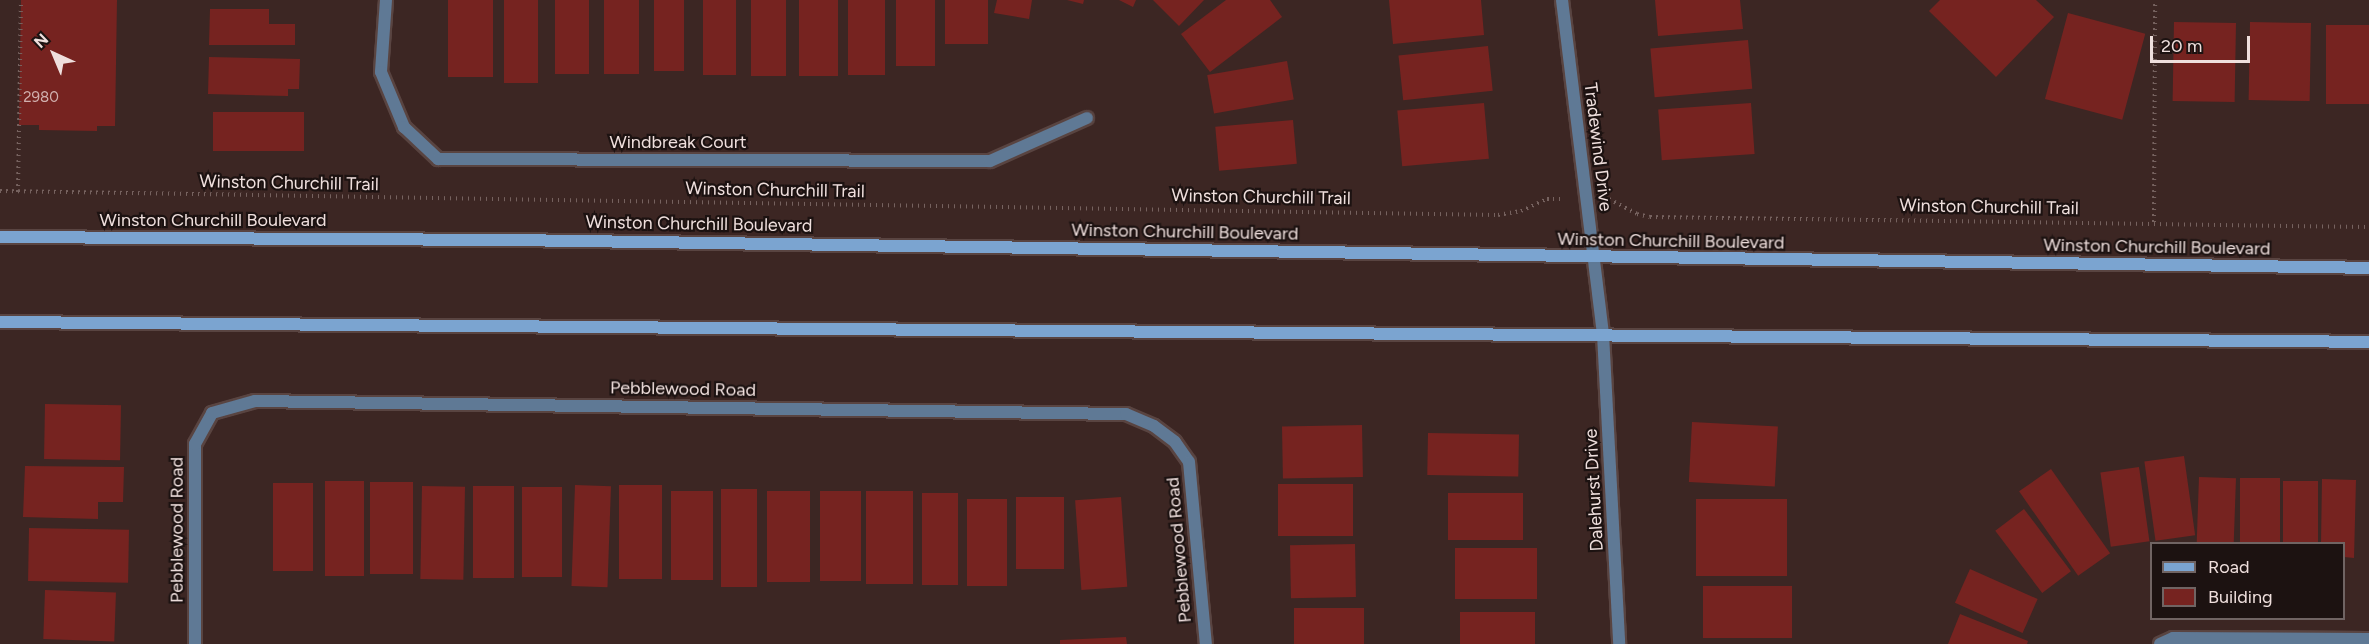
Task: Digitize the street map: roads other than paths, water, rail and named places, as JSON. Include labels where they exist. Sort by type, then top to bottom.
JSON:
[{"type":"main road","name":"Winston Churchill Boulevard","points":[[0,237],[596,241],[1592,258],[2369,268]]},
{"type":"main road","points":[[0,322],[2369,342]]},
{"type":"street","name":"Windbreak Court","points":[[386,0],[381,72],[404,127],[438,159],[990,160],[1087,118]]},
{"type":"street","name":"Tradewind Drive","points":[[1562,0],[1602,334]]},
{"type":"street","name":"Dalehurst Drive","points":[[1602,334],[1619,644]]},
{"type":"street","name":"Pebblewood Road","points":[[195,644],[195,444],[212,413],[255,400],[1126,414],[1154,426],[1174,442],[1189,462],[1206,644]]},
{"type":"street","points":[[2160,644],[2173,638],[2369,639]]}]
